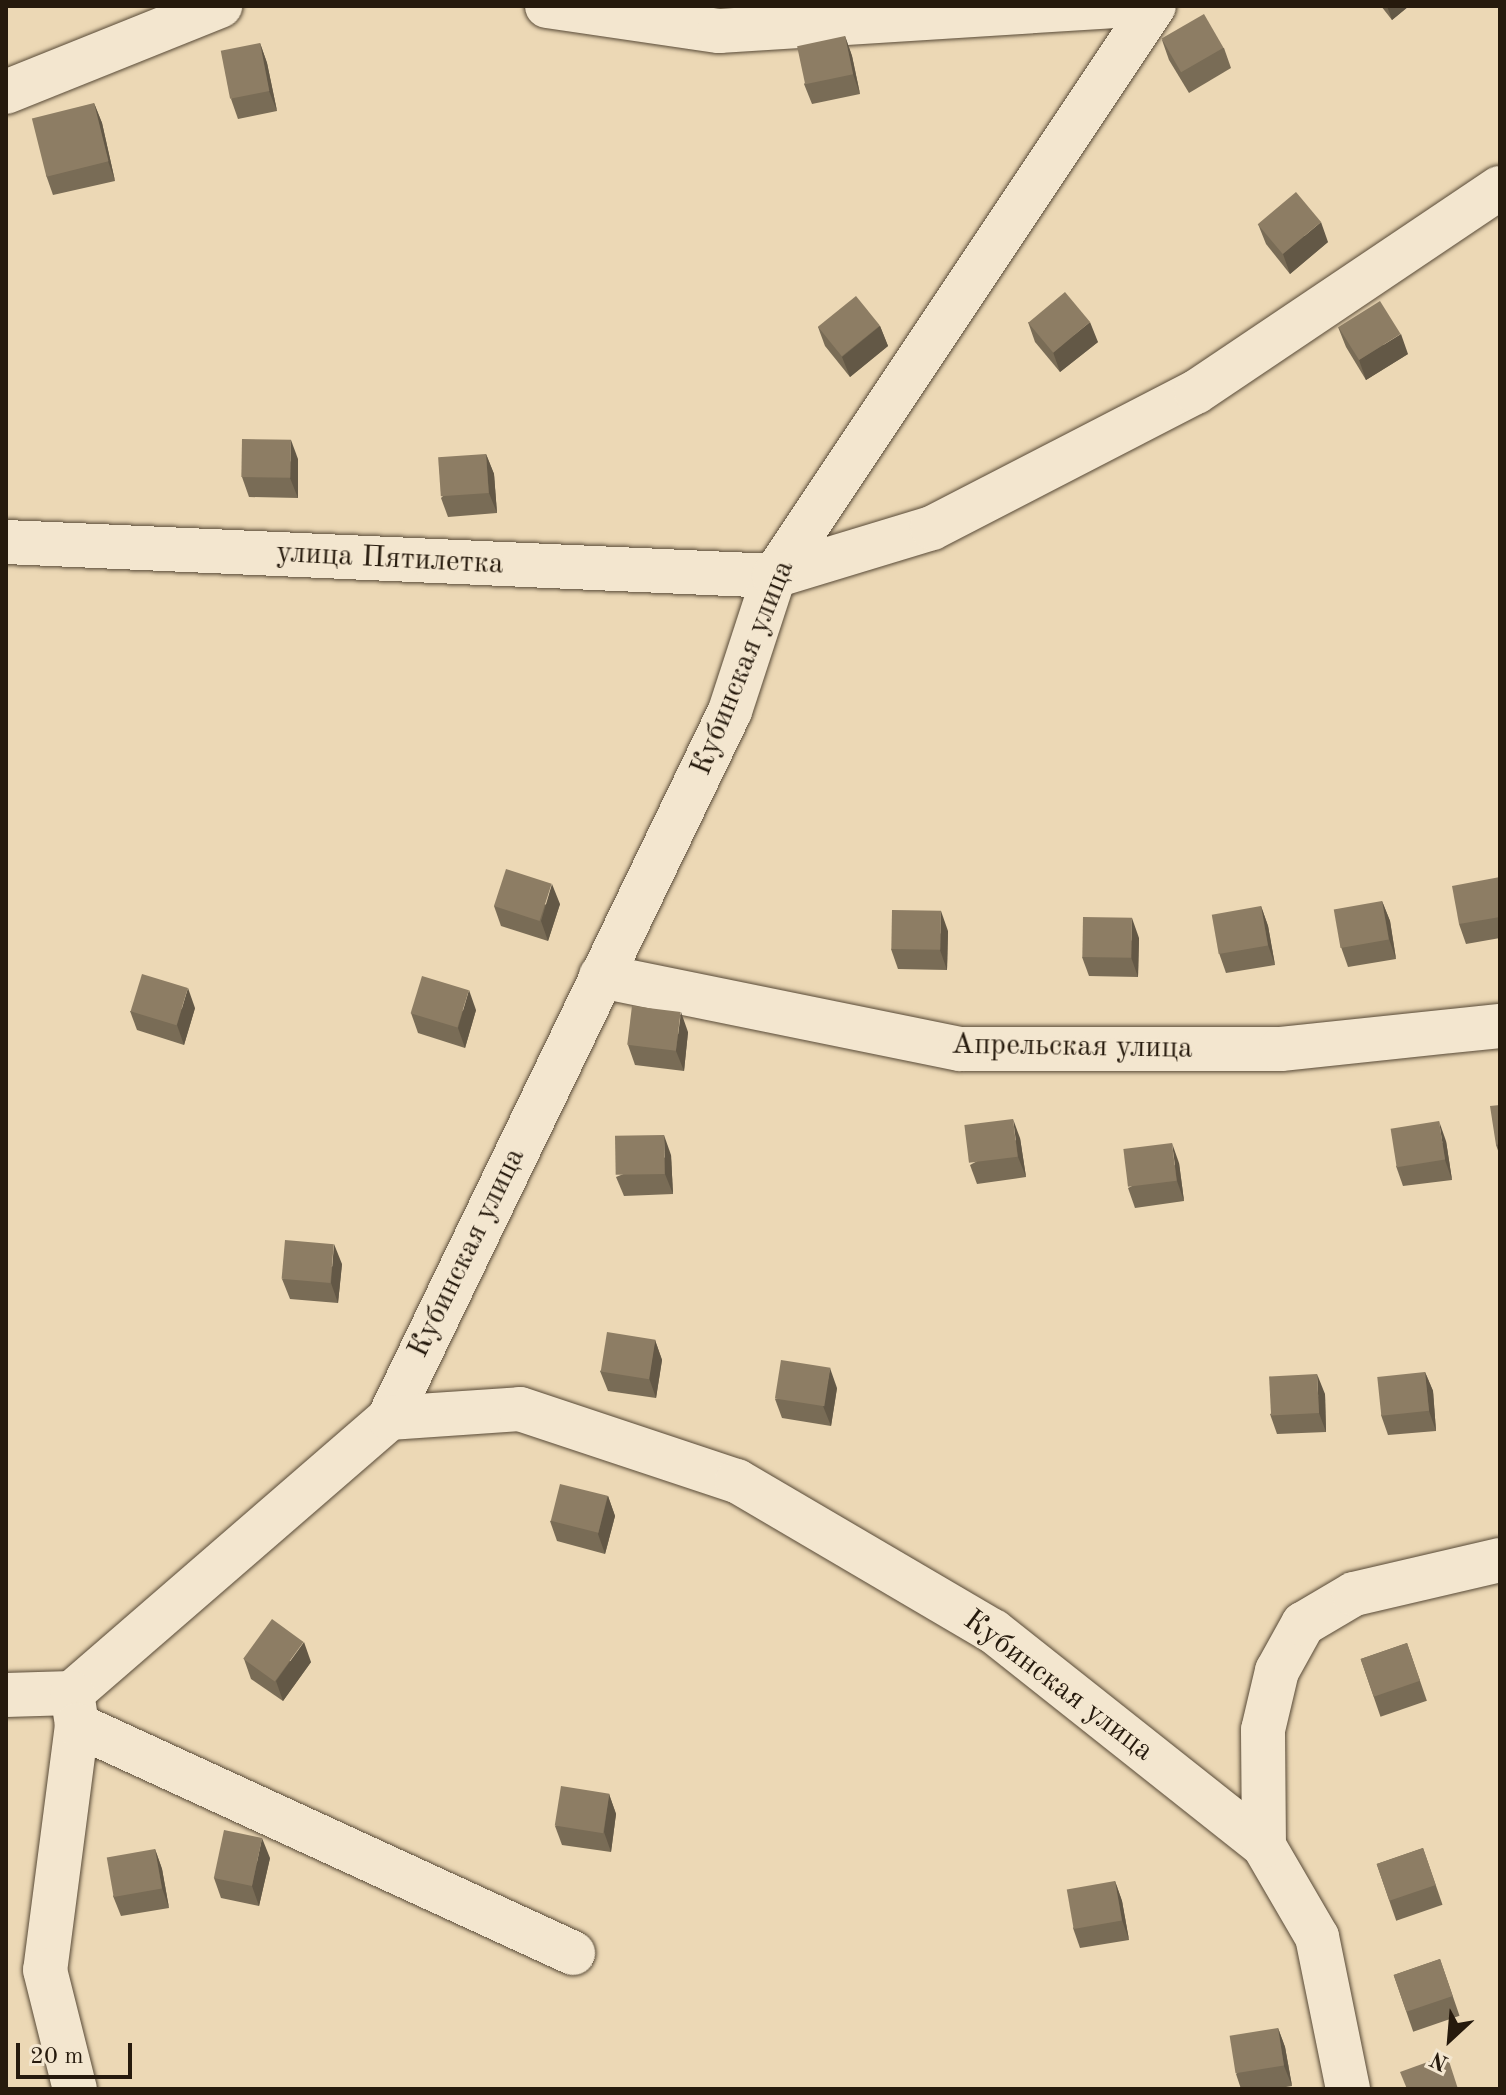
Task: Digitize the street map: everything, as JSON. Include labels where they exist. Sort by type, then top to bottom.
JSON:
[{"type":"street","points":[[6,92],[220,6]]},
{"type":"street","points":[[547,6],[719,31],[1115,6]]},
{"type":"street","name":"Кубинская улица","points":[[74,1709],[389,1418],[730,711],[774,576],[1154,6]]},
{"type":"street","name":"улица Пятилетка","points":[[6,542],[774,576],[932,528],[1196,392],[1500,188]]},
{"type":"street","name":"Апрельская улица","points":[[601,976],[960,1049],[1281,1049],[1500,1026]]},
{"type":"street","name":"Кубинская улица","points":[[389,1418],[520,1409],[737,1481],[993,1631],[1264,1846]]},
{"type":"street","points":[[1348,2089],[1317,1937],[1264,1846],[1263,1730],[1277,1671],[1303,1624],[1354,1594],[1500,1560]]},
{"type":"street","points":[[6,1695],[74,1709],[573,1953]]},
{"type":"street","points":[[74,1709],[45,1970],[75,2089]]},
{"type":"building","points":[[1204,14],[1224,48],[1181,72],[1162,38]]},
{"type":"building","points":[[845,36],[853,74],[805,84],[797,46]]},
{"type":"building","points":[[260,43],[269,91],[230,99],[221,51]]},
{"type":"building","points":[[94,103],[109,161],[46,177],[32,118]]},
{"type":"building","points":[[1296,192],[1321,222],[1283,254],[1258,224]]},
{"type":"building","points":[[1065,292],[1090,322],[1053,353],[1028,323]]},
{"type":"building","points":[[856,296],[880,326],[842,356],[818,327]]},
{"type":"building","points":[[1380,301],[1401,334],[1359,360],[1338,327]]},
{"type":"building","points":[[242,439],[291,440],[290,478],[241,477]]},
{"type":"building","points":[[486,454],[489,493],[441,496],[438,457]]},
{"type":"building","points":[[506,869],[552,884],[540,921],[494,906]]},
{"type":"building","points":[[1500,877],[1500,917],[1459,924],[1452,886]]},
{"type":"building","points":[[1382,901],[1389,939],[1341,948],[1334,910]]},
{"type":"building","points":[[1261,906],[1268,945],[1219,954],[1212,915]]},
{"type":"building","points":[[892,910],[941,911],[940,950],[891,949]]},
{"type":"building","points":[[1083,917],[1132,918],[1131,958],[1082,957]]},
{"type":"building","points":[[142,974],[188,988],[177,1025],[131,1011]]},
{"type":"building","points":[[422,976],[469,990],[457,1028],[411,1013]]},
{"type":"building","points":[[632,1006],[681,1012],[676,1051],[627,1045]]},
{"type":"building","points":[[1500,1105],[1500,1144],[1496,1145],[1490,1106]]},
{"type":"building","points":[[1013,1119],[1018,1157],[969,1163],[964,1125]]},
{"type":"building","points":[[1439,1121],[1445,1160],[1397,1167],[1391,1129]]},
{"type":"building","points":[[664,1135],[665,1174],[616,1175],[615,1136]]},
{"type":"building","points":[[1172,1143],[1177,1181],[1128,1187],[1123,1149]]},
{"type":"building","points":[[285,1240],[334,1244],[330,1283],[282,1279]]},
{"type":"building","points":[[607,1332],[655,1340],[649,1379],[601,1372]]},
{"type":"building","points":[[781,1360],[830,1368],[824,1406],[775,1399]]},
{"type":"building","points":[[1425,1372],[1429,1411],[1381,1416],[1377,1377]]},
{"type":"building","points":[[1317,1374],[1319,1413],[1271,1415],[1269,1377]]},
{"type":"building","points":[[560,1484],[608,1496],[598,1533],[551,1521]]},
{"type":"building","points":[[272,1619],[304,1642],[275,1682],[243,1659]]},
{"type":"building","points":[[1407,1643],[1420,1681],[1374,1697],[1361,1659]]},
{"type":"building","points":[[561,1786],[609,1794],[603,1833],[555,1826]]},
{"type":"building","points":[[224,1830],[262,1838],[252,1886],[214,1878]]},
{"type":"building","points":[[1423,1848],[1436,1885],[1389,1901],[1377,1864]]},
{"type":"building","points":[[155,1849],[162,1888],[114,1897],[107,1858]]},
{"type":"building","points":[[1115,1881],[1122,1920],[1074,1929],[1067,1890]]},
{"type":"building","points":[[1440,1959],[1453,1996],[1406,2012],[1394,1975]]},
{"type":"building","points":[[1278,2028],[1284,2066],[1236,2073],[1230,2036]]},
{"type":"building","points":[[1447,2055],[1458,2089],[1407,2089],[1400,2072]]}]
